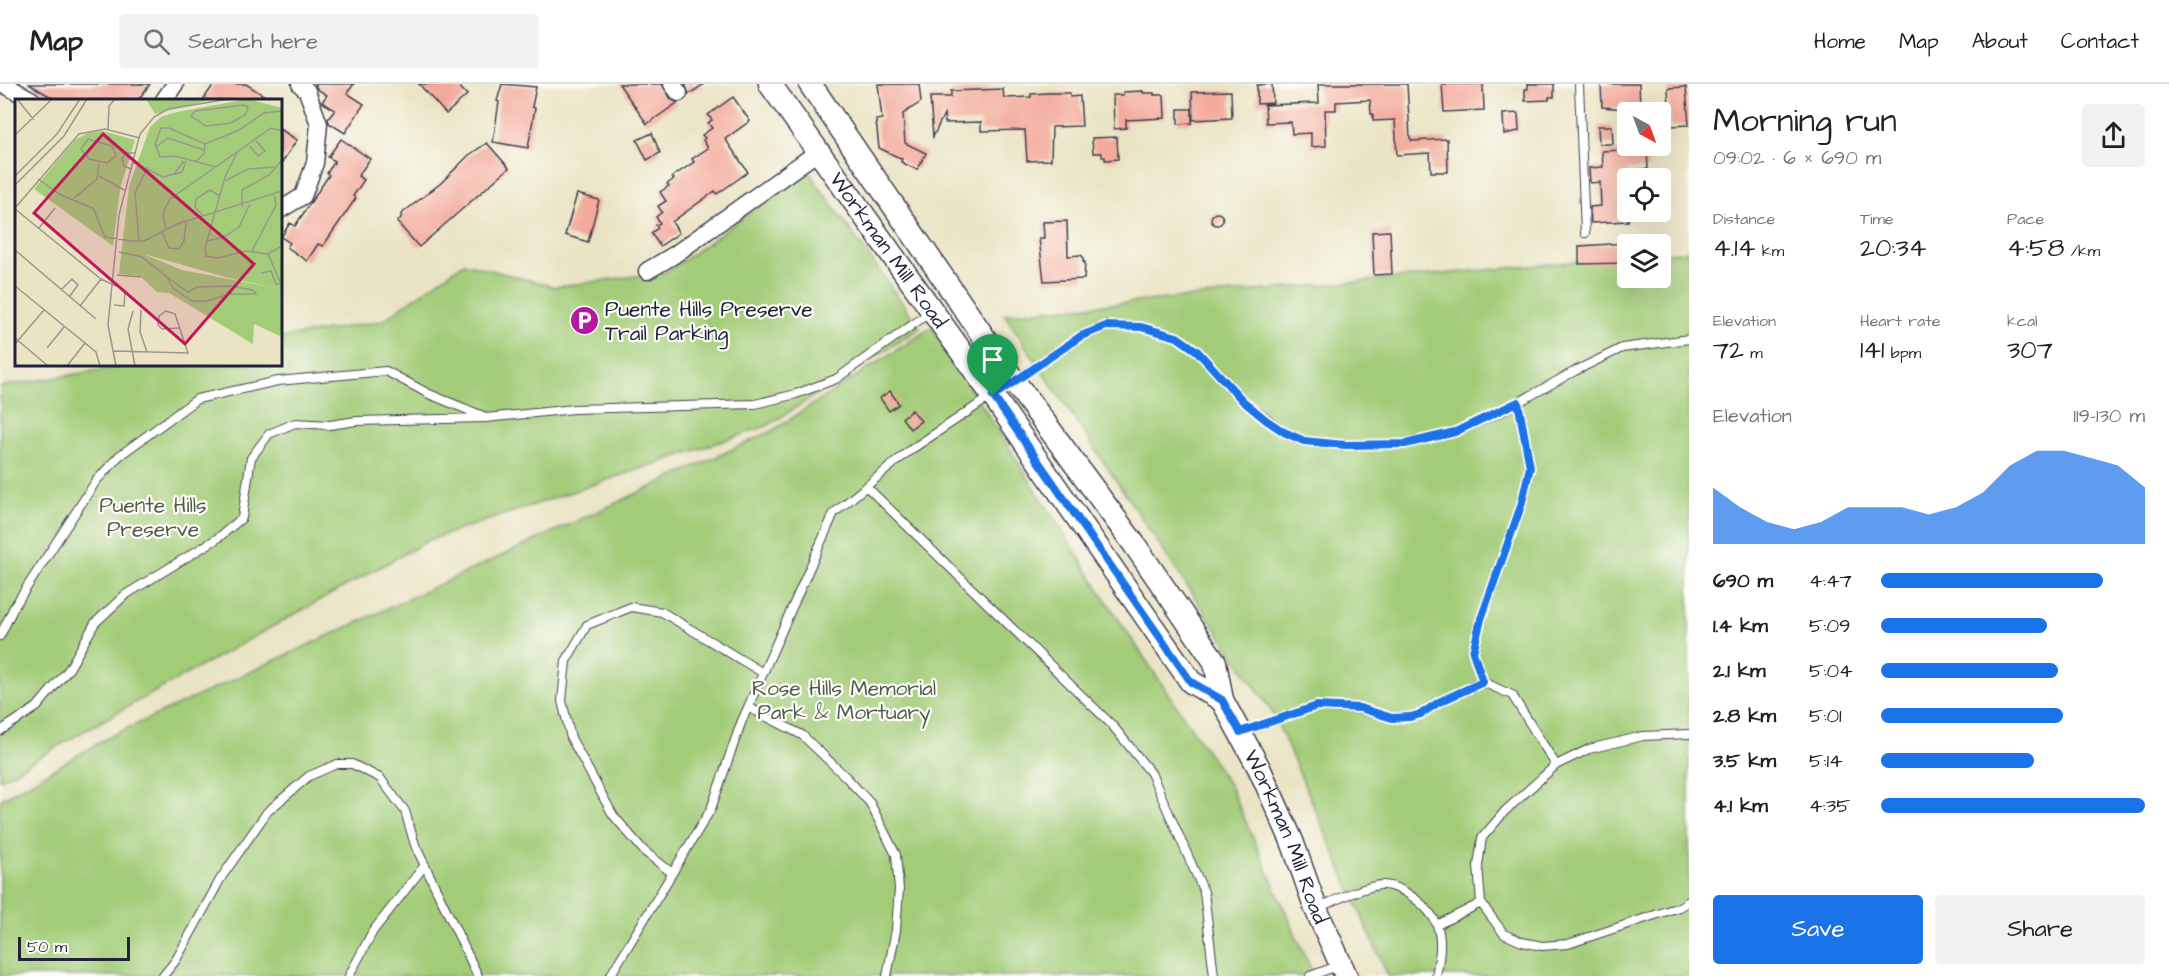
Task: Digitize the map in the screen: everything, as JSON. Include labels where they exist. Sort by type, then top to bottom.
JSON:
[{"type":"main road","name":"Workman Mill Road","points":[[770,84],[993,396],[1191,682],[1222,700]]},
{"type":"main road","name":"Workman Mill Road","points":[[810,84],[1014,381],[1134,544],[1215,662],[1222,700],[1259,768],[1292,841],[1316,909],[1343,970]]},
{"type":"street","points":[[3,84],[30,99]]},
{"type":"street","points":[[165,99],[175,84]]},
{"type":"street","points":[[282,209],[303,196],[315,163],[319,124],[307,91],[300,84]]},
{"type":"street","points":[[647,271],[674,255],[819,151]]},
{"type":"lane","points":[[1579,84],[1585,233]]},
{"type":"lane","points":[[0,731],[37,707],[69,669],[95,623],[125,596],[218,538],[242,518],[251,458],[269,435],[296,423],[330,425],[356,421],[486,418],[574,409],[755,404],[796,394],[837,379],[932,310]]},
{"type":"lane","points":[[610,976],[711,809],[748,708],[834,513],[909,451],[1081,336],[1106,326],[1141,327],[1177,337],[1197,351],[1243,401],[1284,432],[1304,441],[1345,445],[1405,444],[1455,432],[1622,348],[1689,339]]},
{"type":"lane","points":[[0,636],[14,607],[96,481],[119,456],[197,399],[278,381],[386,371],[429,394],[486,418]]},
{"type":"lane","points":[[1518,402],[1530,467],[1521,506],[1481,619],[1473,652],[1483,682],[1512,695],[1556,765]]},
{"type":"lane","points":[[867,487],[1112,725],[1152,773],[1204,892],[1214,976]]},
{"type":"lane","points":[[672,873],[644,851],[614,815],[571,738],[562,701],[566,661],[587,625],[631,607],[662,612],[763,673]]},
{"type":"lane","points":[[1240,732],[1317,706],[1360,708],[1392,718],[1410,717],[1421,714],[1439,702],[1483,682]]},
{"type":"lane","points":[[748,708],[802,735],[870,803],[896,855],[899,889],[896,930],[887,976]]},
{"type":"lane","points":[[1689,734],[1643,736],[1589,749],[1556,765],[1504,811],[1482,838],[1478,866],[1481,903],[1504,934],[1522,942],[1542,946],[1568,944],[1679,907],[1689,901]]},
{"type":"lane","points":[[163,976],[176,960],[221,878],[267,812],[309,776],[337,764],[352,764],[380,778],[405,811],[415,845],[478,976]]},
{"type":"lane","points":[[349,976],[373,931],[425,865]]},
{"type":"lane","points":[[1316,909],[1353,893],[1382,884],[1399,888],[1421,903],[1437,925],[1441,952],[1436,976]]},
{"type":"lane","points":[[1437,925],[1481,903]]},
{"type":"lane","points":[[1310,976],[1343,970]]},
{"type":"green space","name":"Puente Hills Preserve","points":[[808,171],[920,328],[767,426],[429,540],[91,727],[0,780],[0,387],[123,366],[282,366],[282,338],[382,321],[464,263],[555,287],[667,272]]},
{"type":"green space","points":[[1689,251],[1689,976],[1388,976],[1274,715],[1004,314],[1617,258],[1617,288],[1671,288],[1671,253]]},
{"type":"green space","name":"Rose Hills Memorial Park & Mortuary","points":[[932,327],[1115,614],[1230,786],[1314,976],[0,976],[0,800],[111,736],[772,431]]},
{"type":"building","points":[[29,84],[150,84],[139,99],[54,99]]},
{"type":"building","points":[[214,84],[246,84],[269,99],[204,99]]},
{"type":"building","points":[[315,84],[354,84],[347,93],[364,104],[345,133],[329,123],[328,119],[335,110],[322,102],[327,95],[317,89]]},
{"type":"building","points":[[419,84],[457,84],[467,95],[446,114]]},
{"type":"building","points":[[502,84],[536,87],[528,148],[493,142],[499,102],[497,101]]},
{"type":"building","points":[[619,84],[662,84],[671,99],[677,103],[647,124]]},
{"type":"building","points":[[685,84],[704,84],[689,94]]},
{"type":"building","points":[[878,84],[919,84],[921,102],[903,114],[905,143],[926,153],[917,170],[901,162],[902,159],[879,148],[876,120],[882,119]]},
{"type":"building","points":[[1272,84],[1273,103],[1257,104],[1257,85]]},
{"type":"building","points":[[1318,84],[1407,84],[1410,138],[1412,141],[1447,139],[1448,172],[1431,172],[1430,153],[1397,155],[1395,120],[1373,121],[1370,100],[1336,102],[1336,110],[1325,110],[1326,146],[1311,147],[1311,133],[1292,134],[1291,122],[1266,123],[1265,105],[1319,103]]},
{"type":"building","points":[[1442,84],[1483,84],[1484,110],[1444,112]]},
{"type":"building","points":[[1528,84],[1554,84],[1554,97],[1549,97],[1549,100],[1525,101],[1525,89],[1528,89]]},
{"type":"building","points":[[1601,84],[1639,84],[1640,102],[1617,102],[1617,108],[1602,107]]},
{"type":"building","points":[[1686,87],[1689,125],[1671,126],[1671,102],[1669,102],[1668,88]]},
{"type":"building","points":[[1003,89],[1004,98],[1031,97],[1031,94],[1048,93],[1070,93],[1070,97],[1080,96],[1082,126],[1052,127],[1051,160],[1027,161],[1025,130],[981,131],[981,122],[945,123],[944,114],[933,137],[930,97],[951,97],[951,91]]},
{"type":"building","points":[[1143,91],[1143,93],[1164,95],[1165,118],[1126,120],[1126,128],[1114,129],[1113,95]]},
{"type":"building","points":[[1231,91],[1232,118],[1193,120],[1192,92]]},
{"type":"building","points":[[733,97],[750,121],[725,139],[748,172],[717,194],[715,191],[672,222],[679,233],[660,246],[651,233],[658,228],[656,225],[660,223],[656,217],[662,212],[658,206],[666,201],[660,192],[669,186],[667,184],[674,179],[672,177],[694,162],[692,159],[708,148],[702,135],[712,128],[708,123],[712,120],[708,115]]},
{"type":"building","points":[[1178,109],[1192,109],[1192,123],[1178,124]]},
{"type":"building","points":[[1518,113],[1519,131],[1504,134],[1503,114]]},
{"type":"building","points":[[1598,126],[1612,126],[1613,144],[1599,144]]},
{"type":"building","points":[[282,130],[297,140],[282,162]]},
{"type":"building","points":[[652,133],[660,153],[647,160],[637,140]]},
{"type":"building","points":[[1117,137],[1118,159],[1105,160],[1102,153],[1093,153],[1092,138]]},
{"type":"building","points":[[341,139],[370,159],[358,176],[364,180],[353,196],[356,198],[323,246],[318,244],[307,261],[287,247],[290,243],[282,235],[290,223],[295,226],[329,175],[327,173],[335,161],[328,157]]},
{"type":"building","points":[[487,143],[509,168],[419,247],[397,222],[401,214],[441,183],[469,155]]},
{"type":"building","points":[[1617,150],[1617,156],[1647,156],[1648,168],[1617,168],[1617,222],[1591,223],[1590,207],[1601,206],[1600,182],[1590,183],[1589,168],[1603,167],[1602,151]]},
{"type":"building","points":[[577,194],[599,200],[588,242],[565,235]]},
{"type":"building","points":[[1219,213],[1222,214],[1222,224],[1215,225],[1212,224],[1211,217],[1212,214]]},
{"type":"building","points":[[1067,221],[1068,256],[1081,255],[1083,257],[1084,279],[1044,281],[1039,238],[1044,238],[1043,222]]},
{"type":"building","points":[[1390,231],[1392,274],[1374,275],[1372,232]]},
{"type":"building","points":[[1617,244],[1617,263],[1579,264],[1579,246]]},
{"type":"building","points":[[890,391],[899,404],[889,411],[880,398]]},
{"type":"building","points":[[912,410],[921,421],[910,429],[902,418]]},
{"type":"place","name":"Puente Hills Preserve Trail Parking","points":[[584,321]]},
{"type":"route","points":[[1106,326],[1141,327],[1177,337],[1197,351],[1243,401],[1266,420],[1304,441],[1345,445],[1405,444],[1455,432],[1518,402],[1530,467],[1521,506],[1502,566],[1481,619],[1473,652],[1483,682],[1439,702],[1421,714],[1410,717],[1392,718],[1360,708],[1317,706],[1240,732],[1222,700],[1191,682],[993,396],[1081,336],[1106,326]]}]
